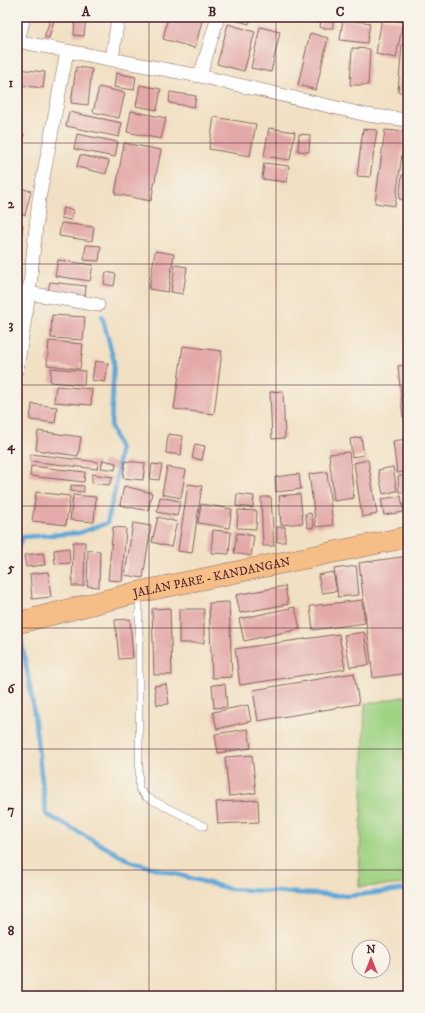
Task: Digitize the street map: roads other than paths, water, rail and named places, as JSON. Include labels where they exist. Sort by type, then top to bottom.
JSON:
[{"type":"main road","name":"JALAN PARE - KANDANGAN","points":[[21,622],[139,592],[408,537]]},
{"type":"street","points":[[24,17],[17,41],[200,76],[367,115],[408,120]]},
{"type":"street","points":[[112,60],[118,17]]},
{"type":"street","points":[[200,76],[218,17]]},
{"type":"street","points":[[17,369],[23,292],[67,51]]},
{"type":"street","points":[[23,292],[98,305]]},
{"type":"lane","points":[[139,592],[139,789],[146,798],[204,826]]},
{"type":"waterway","points":[[17,549],[23,537],[79,533],[107,523],[115,490],[120,449],[111,427],[114,361],[102,316]]},
{"type":"waterway","points":[[17,606],[18,618]]},
{"type":"waterway","points":[[19,628],[32,698],[46,814],[132,862],[230,889],[348,896],[408,889]]}]
